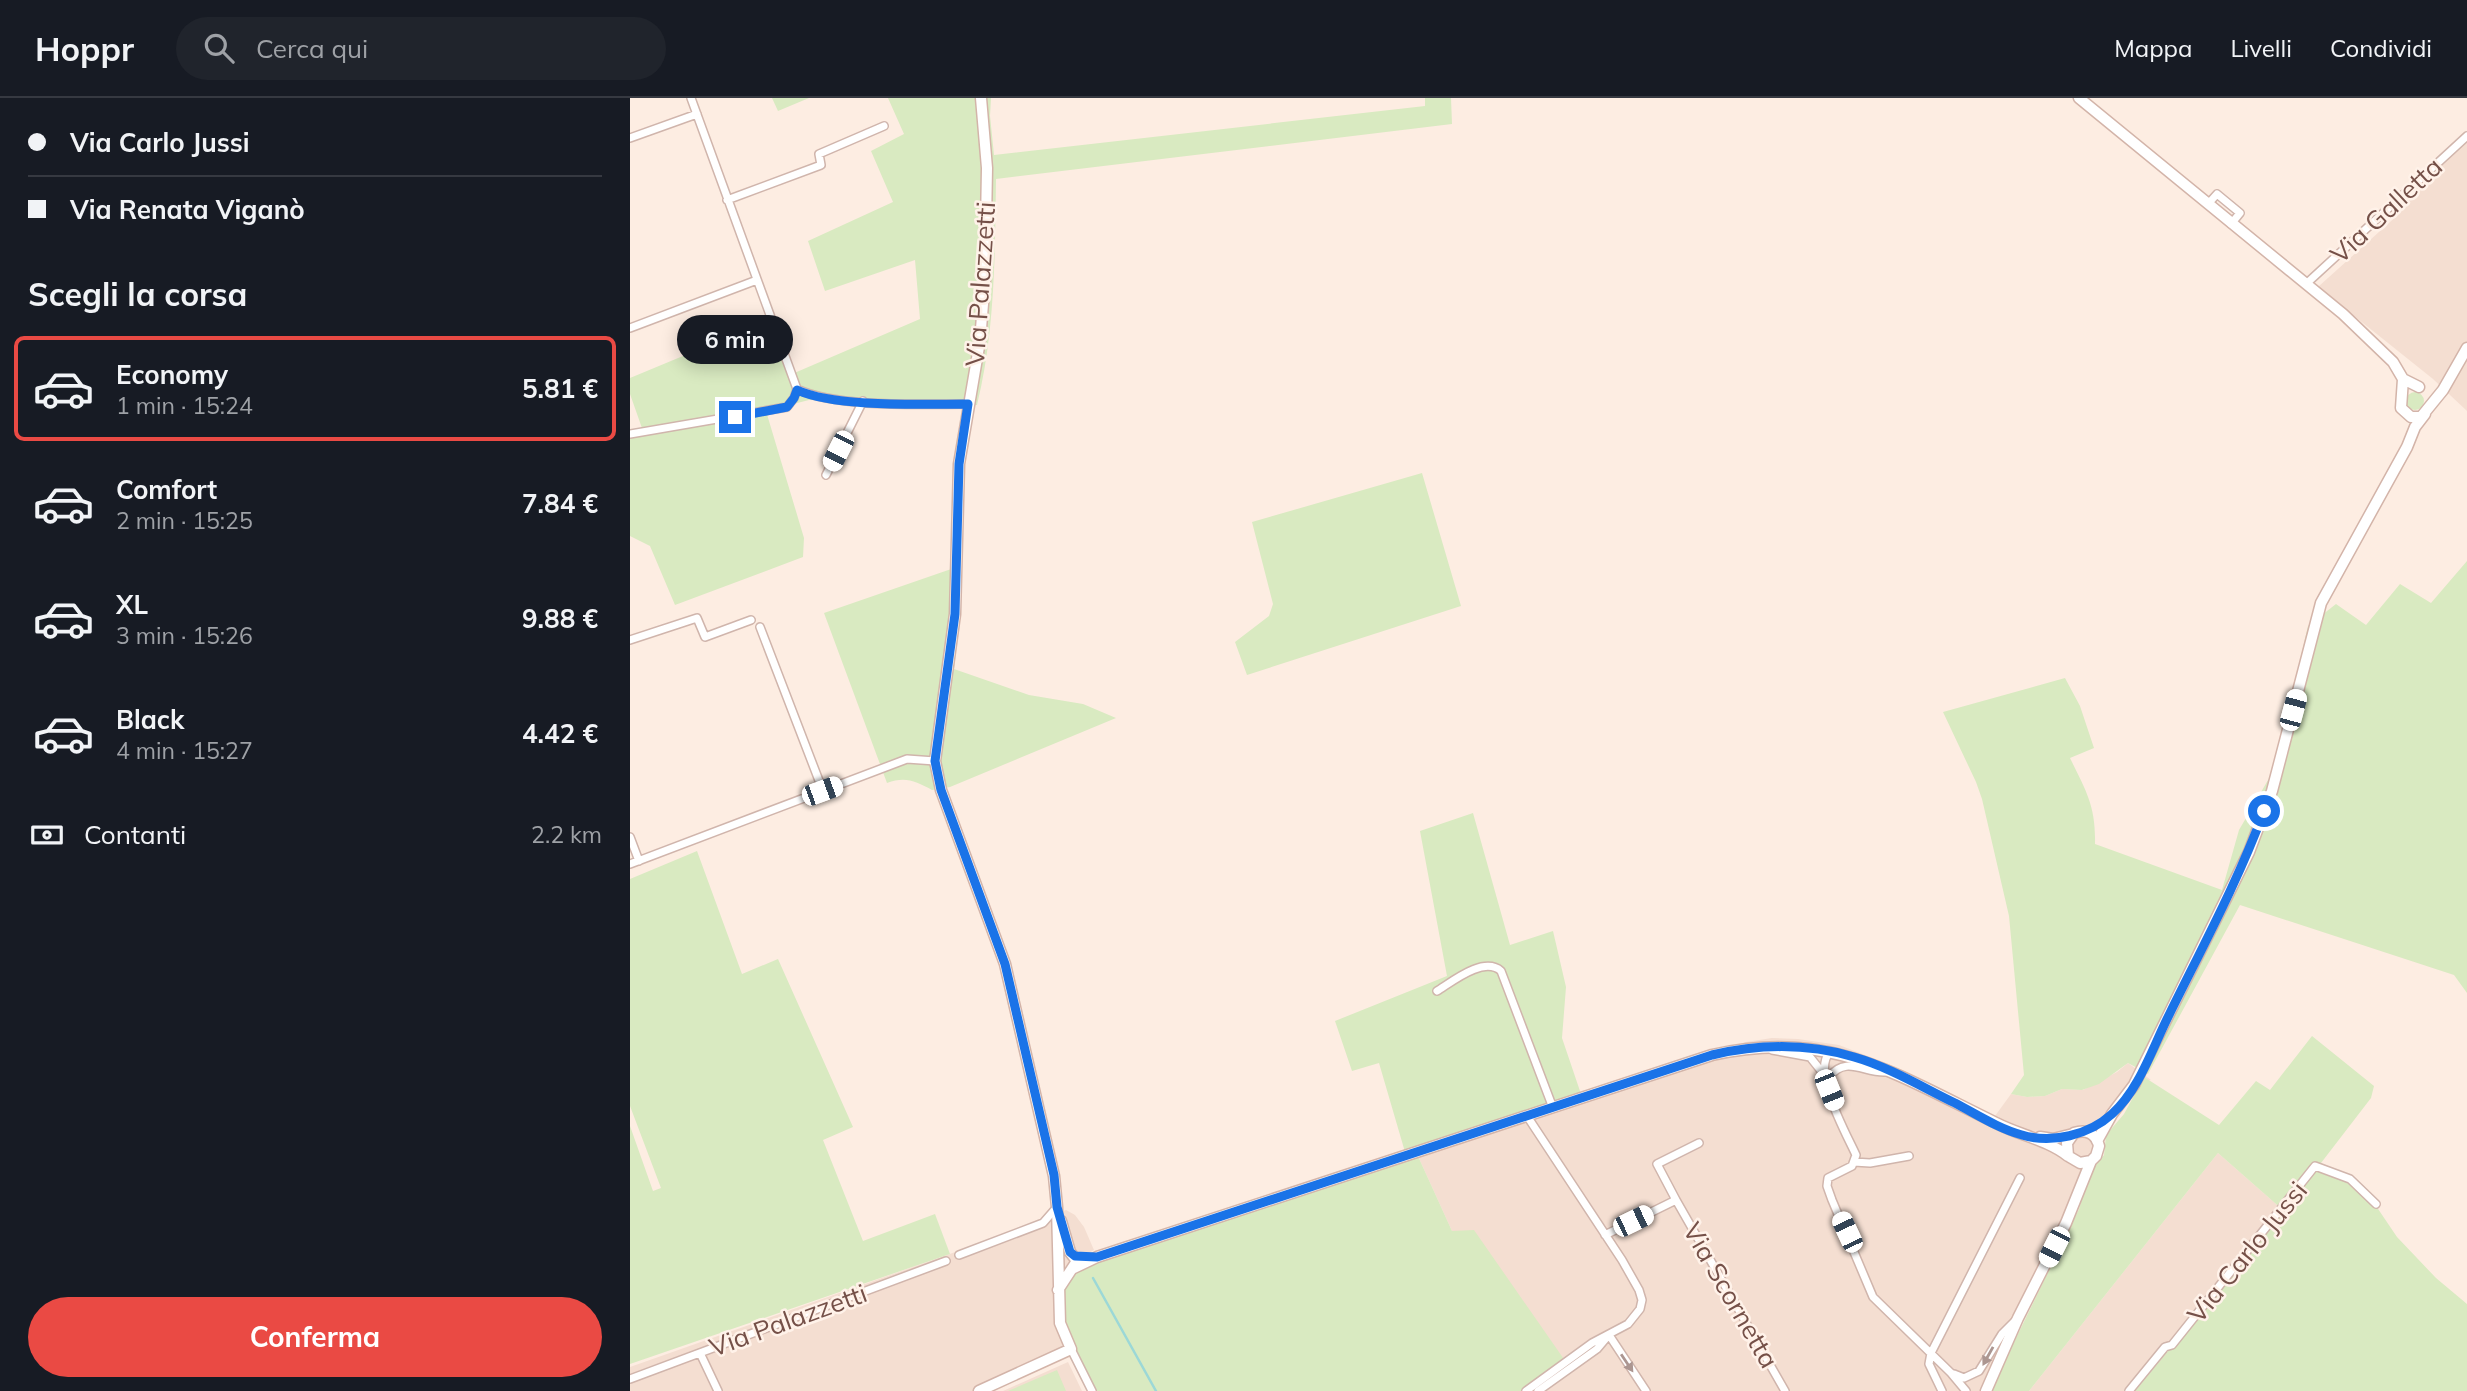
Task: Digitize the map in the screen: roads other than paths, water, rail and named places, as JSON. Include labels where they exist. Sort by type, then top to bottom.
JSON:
[{"type":"street","points":[[630,434],[787,407],[797,390],[691,98]]},
{"type":"street","name":"Via Palazzetti","points":[[981,98],[987,168],[987,243],[980,341],[959,464],[955,614],[935,761],[941,790],[1005,964],[1054,1175],[1060,1322],[1071,1349]]},
{"type":"street","name":"Via Galletta","points":[[2079,98],[2306,284],[2372,341],[2393,362],[2403,379],[2422,389]]},
{"type":"street","points":[[630,138],[697,114]]},
{"type":"street","points":[[727,200],[821,165],[819,154],[884,126]]},
{"type":"street","name":"Via Galletta","points":[[2306,284],[2467,136]]},
{"type":"street","points":[[630,328],[757,281]]},
{"type":"street","points":[[1986,1391],[2018,1318],[2066,1223],[2091,1161],[2099,1149],[2098,1141],[2112,1114],[2134,1085],[2249,852],[2272,791],[2321,603],[2411,437],[2467,348]]},
{"type":"street","points":[[2403,379],[2401,408],[2410,420],[2411,437]]},
{"type":"street","points":[[2402,395],[2408,389],[2435,391],[2444,388]]},
{"type":"street","points":[[2422,389],[2428,394],[2428,409]]},
{"type":"street","points":[[797,390],[822,398],[968,404]]},
{"type":"street","points":[[826,475],[863,401]]},
{"type":"street","points":[[2407,415],[2416,417],[2428,409]]},
{"type":"street","points":[[630,640],[697,618],[705,637],[751,620]]},
{"type":"street","points":[[760,627],[822,791]]},
{"type":"street","points":[[630,864],[906,759],[935,761]]},
{"type":"street","points":[[630,837],[639,861]]},
{"type":"street","points":[[1437,991],[1486,965],[1495,965],[1502,971],[1553,1108]]},
{"type":"street","points":[[1097,1257],[1062,1253],[1058,1261],[1063,1270],[1072,1269],[1097,1257],[1712,1055],[1741,1048],[1791,1046],[1853,1057],[1891,1072],[2023,1136],[2054,1146],[2080,1163],[2091,1161]]},
{"type":"street","points":[[1765,1047],[1810,1058],[1826,1075]]},
{"type":"street","points":[[1830,1052],[1825,1058],[1829,1090],[1856,1155],[1849,1168],[1828,1178],[1827,1186],[1832,1199],[1873,1297],[1966,1391]]},
{"type":"street","points":[[1826,1075],[1847,1065],[1877,1073],[1891,1072]]},
{"type":"street","points":[[2023,1136],[2053,1139],[2085,1131],[2112,1114]]},
{"type":"street","points":[[1526,1391],[1541,1388],[1592,1343],[1634,1318],[1642,1300],[1634,1281],[1527,1116]]},
{"type":"street","points":[[2085,1131],[2098,1141]]},
{"type":"street","points":[[2074,1133],[2067,1143],[2078,1192]]},
{"type":"street","name":"Via Scornetta","points":[[1699,1143],[1657,1164],[1785,1391]]},
{"type":"street","points":[[1854,1163],[1909,1156]]},
{"type":"street","name":"Via Carlo Jussi","points":[[2129,1391],[2165,1347],[2172,1345],[2315,1166],[2350,1179],[2376,1204]]},
{"type":"street","points":[[1942,1391],[1929,1364],[1931,1353],[2020,1178]]},
{"type":"street","name":"Via Scornetta","points":[[1605,1235],[1676,1200]]},
{"type":"street","points":[[959,1255],[1043,1223],[1057,1207]]},
{"type":"street","name":"Via Palazzetti","points":[[1057,1207],[1072,1254]]},
{"type":"street","points":[[1043,1223],[1058,1229]]},
{"type":"street","points":[[1058,1290],[1077,1261],[1072,1254]]},
{"type":"street","name":"Via Palazzetti","points":[[630,1379],[946,1261]]},
{"type":"street","points":[[1951,1373],[1964,1378],[1979,1371],[2002,1334],[2018,1318]]},
{"type":"street","points":[[1608,1335],[1646,1391]]},
{"type":"street","points":[[979,1391],[1071,1349],[1092,1391]]},
{"type":"street","points":[[700,1353],[718,1391]]},
{"type":"waterway","points":[[1093,1278],[1156,1391]]}]
